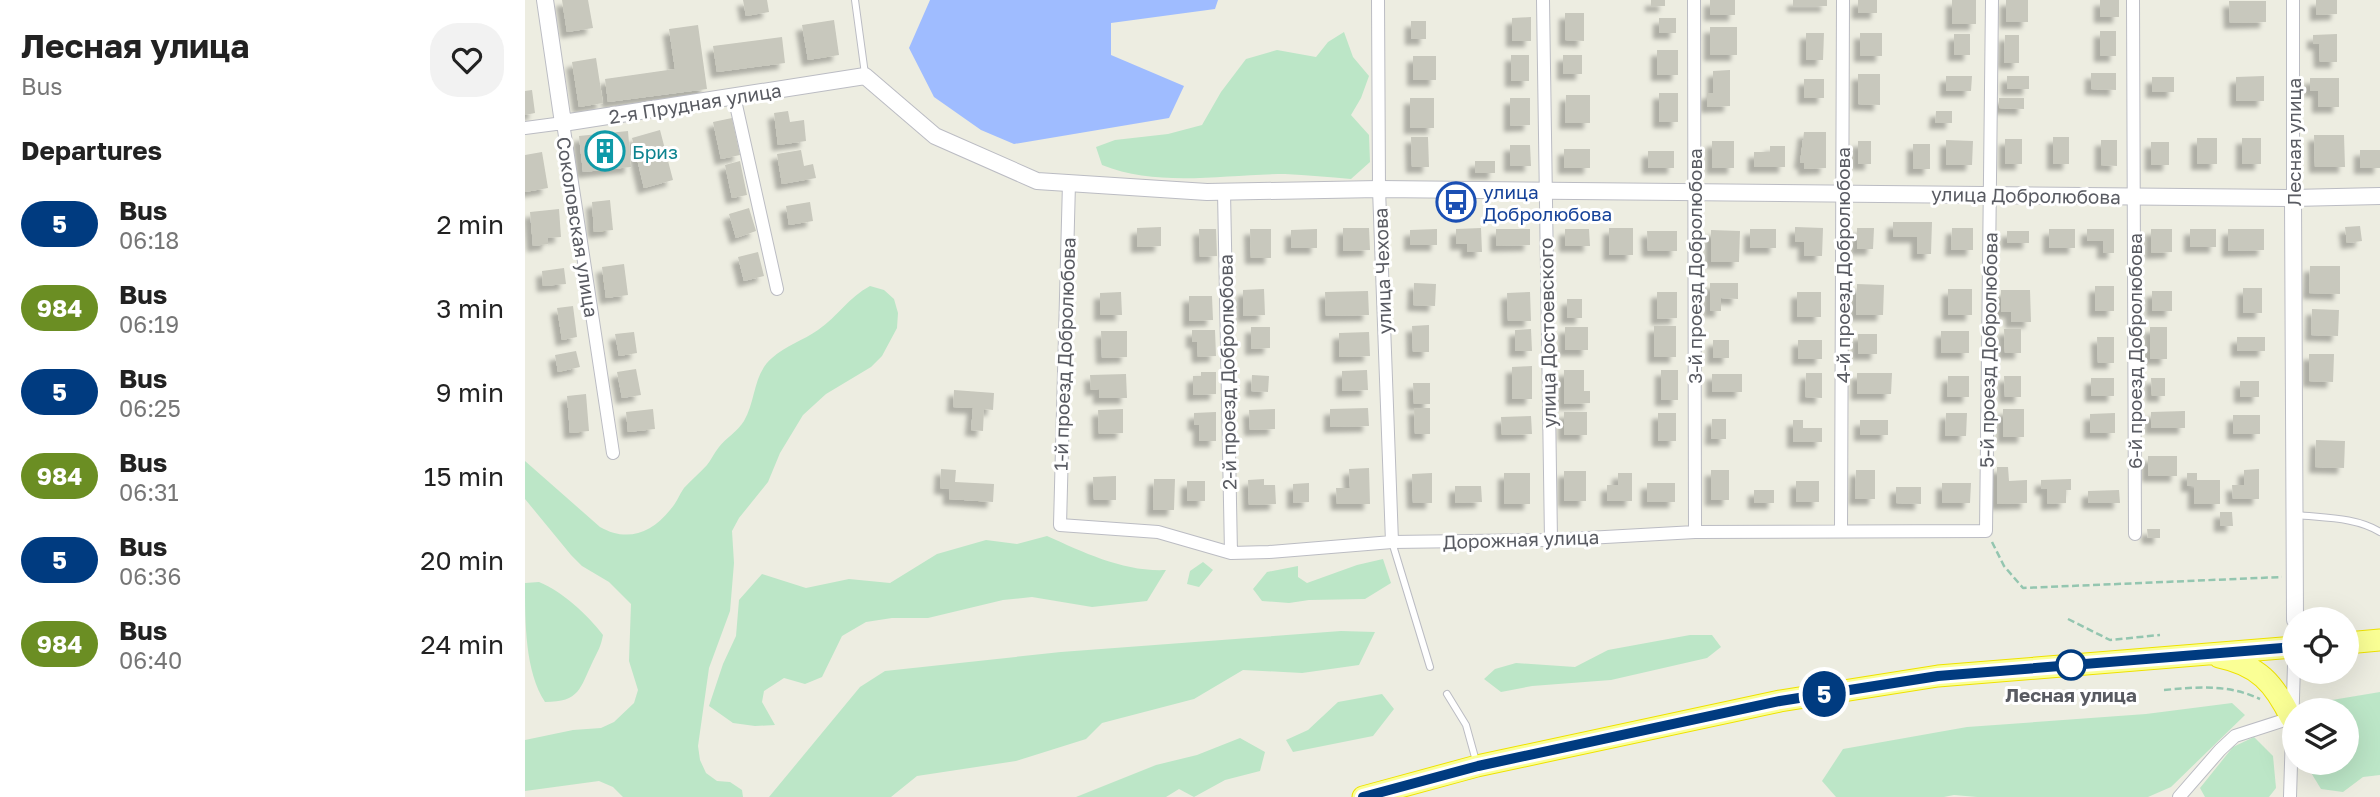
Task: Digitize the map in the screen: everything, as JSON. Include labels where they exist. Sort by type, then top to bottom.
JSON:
[{"type":"highway","points":[[2359,642],[2380,640]]},
{"type":"highway","points":[[1363,797],[1478,766],[1780,701],[1938,676],[2282,648]]},
{"type":"highway","points":[[2207,654],[2238,661],[2262,675],[2282,699]]},
{"type":"street","name":"Соколовская улица","points":[[545,0],[613,453]]},
{"type":"street","name":"улица Чехова","points":[[1378,0],[1379,189],[1392,542]]},
{"type":"street","name":"улица Достоевского","points":[[1543,0],[1551,540]]},
{"type":"street","name":"3-й проезд Добролюбова","points":[[1694,0],[1695,532]]},
{"type":"street","name":"4-й проезд Добролюбова","points":[[1841,530],[1843,0]]},
{"type":"street","name":"5-й проезд Добролюбова","points":[[1986,531],[1992,0]]},
{"type":"street","name":"6-й проезд Добролюбова","points":[[2133,0],[2135,534]]},
{"type":"street","name":"Лесная улица","points":[[2293,0],[2295,607]]},
{"type":"street","name":"2-я Прудная улица","points":[[525,128],[865,76]]},
{"type":"street","name":"улица Добролюбова","points":[[865,76],[935,136],[1037,181],[1224,191],[1379,189],[2380,197]]},
{"type":"street","points":[[734,96],[777,289]]},
{"type":"street","name":"1-й проезд Добролюбова","points":[[1060,526],[1069,183]]},
{"type":"street","name":"2-й проезд Добролюбова","points":[[1224,191],[1231,553]]},
{"type":"street","name":"Дорожная улица","points":[[1060,526],[1157,532],[1231,553],[1392,542],[1551,540],[1695,532],[1986,531]]},
{"type":"street","points":[[2179,797],[2235,736],[2282,721]]},
{"type":"street","points":[[2290,775],[2290,797]]},
{"type":"lane","points":[[855,0],[865,76]]},
{"type":"lane","points":[[2295,515],[2344,520],[2370,526],[2380,532]]},
{"type":"lane","points":[[1392,542],[1430,667]]},
{"type":"lane","points":[[1447,694],[1466,725],[1478,766]]},
{"type":"path","points":[[1986,531],[2004,566],[2023,588],[2296,576]]},
{"type":"path","points":[[2068,619],[2110,640],[2160,635]]},
{"type":"path","points":[[2164,690],[2213,686],[2239,690],[2282,713]]},
{"type":"green space","points":[[1344,32],[1353,57],[1369,76],[1351,115],[1369,135],[1370,162],[1351,179],[1285,174],[1169,178],[1124,172],[1102,165],[1096,147],[1115,140],[1168,134],[1202,125],[1221,92],[1246,59],[1277,50],[1316,57],[1328,42]]},
{"type":"green space","points":[[870,286],[884,290],[894,299],[898,313],[897,328],[882,356],[871,367],[826,394],[803,415],[780,453],[768,482],[732,531],[734,563],[730,611],[709,668],[698,746],[706,773],[717,781],[730,782],[742,790],[743,797],[623,797],[613,787],[599,781],[525,791],[525,740],[573,730],[601,728],[614,722],[634,703],[638,690],[629,661],[631,604],[609,582],[582,566],[525,499],[525,461],[600,527],[610,532],[629,535],[646,530],[663,518],[684,488],[741,425],[766,364],[783,350],[818,330]]},
{"type":"green space","points":[[1047,536],[1120,565],[1166,570],[1147,601],[1092,607],[1032,597],[1003,600],[928,618],[892,618],[866,622],[842,636],[822,677],[805,684],[784,678],[764,691],[762,702],[775,725],[733,723],[709,706],[736,636],[739,600],[762,574],[806,588],[849,579],[890,583],[937,554],[986,540],[1017,544]]},
{"type":"green space","points":[[1383,559],[1391,583],[1365,599],[1289,603],[1262,601],[1253,589],[1267,572],[1298,566],[1298,577],[1307,583],[1357,565]]},
{"type":"green space","points":[[1203,562],[1213,570],[1199,587],[1187,584],[1190,571]]},
{"type":"green space","points":[[539,582],[574,604],[603,635],[577,692],[557,701],[545,702],[538,690],[527,646],[525,583]]},
{"type":"green space","points":[[1341,631],[1375,632],[1359,665],[1302,673],[1243,670],[1194,699],[1102,723],[1086,739],[1016,761],[917,776],[891,797],[769,797],[860,687],[885,671],[1061,652]]},
{"type":"green space","points":[[1690,635],[1712,635],[1721,647],[1707,658],[1611,680],[1532,686],[1501,692],[1484,679],[1495,669],[1516,663],[1575,667],[1608,650]]},
{"type":"green space","points":[[2380,692],[2380,775],[2363,777],[2343,792],[2321,789],[2312,775],[2359,775],[2359,698],[2344,698]]},
{"type":"green space","points":[[1382,694],[1394,709],[1373,736],[1293,752],[1286,740],[1308,730],[1338,702]]},
{"type":"green space","points":[[2232,703],[2245,715],[2171,787],[2148,797],[1836,797],[1822,781],[1843,749],[1967,727],[2146,714]]},
{"type":"green space","points":[[2254,737],[2273,756],[2276,788],[2269,797],[2205,797],[2200,788],[2233,747]]},
{"type":"green space","points":[[1240,738],[1265,752],[1260,771],[1225,780],[1194,797],[1179,789],[1166,797],[1076,797],[1156,765],[1197,755]]},
{"type":"water","points":[[930,0],[1218,0],[1215,9],[1111,23],[1111,55],[1184,86],[1169,118],[1014,144],[981,130],[934,97],[909,48]]},
{"type":"building","points":[[562,0],[588,0],[593,28],[567,32]]},
{"type":"building","points":[[743,0],[767,0],[769,12],[746,16]]},
{"type":"building","points":[[1651,0],[1665,0],[1665,6],[1651,6]]},
{"type":"building","points":[[1710,0],[1735,0],[1735,15],[1710,15]]},
{"type":"building","points":[[1793,0],[1827,0],[1827,6],[1793,6]]},
{"type":"building","points":[[1858,0],[1877,0],[1877,13],[1858,13]]},
{"type":"building","points":[[1952,0],[1976,0],[1976,24],[1952,24]]},
{"type":"building","points":[[2006,0],[2028,0],[2028,22],[2006,22]]},
{"type":"building","points":[[2100,0],[2119,0],[2119,17],[2100,17]]},
{"type":"building","points":[[2316,0],[2337,0],[2337,14],[2316,15]]},
{"type":"building","points":[[2229,1],[2266,1],[2266,22],[2230,23]]},
{"type":"building","points":[[1565,13],[1584,13],[1584,41],[1565,40]]},
{"type":"building","points":[[1531,17],[1531,41],[1512,41],[1512,18]]},
{"type":"building","points":[[1659,18],[1676,18],[1676,33],[1659,33]]},
{"type":"building","points":[[834,20],[839,55],[808,60],[802,25]]},
{"type":"building","points":[[1411,21],[1426,21],[1426,39],[1411,39]]},
{"type":"building","points":[[698,25],[707,89],[608,102],[605,79],[675,69],[669,29]]},
{"type":"building","points":[[1710,27],[1737,27],[1737,55],[1710,55]]},
{"type":"building","points":[[2100,31],[2116,31],[2116,56],[2100,56]]},
{"type":"building","points":[[1806,33],[1824,33],[1823,60],[1806,60]]},
{"type":"building","points":[[1860,33],[1882,33],[1882,56],[1860,56]]},
{"type":"building","points":[[1954,34],[1970,34],[1970,55],[1954,55]]},
{"type":"building","points":[[2337,34],[2337,62],[2320,62],[2319,44],[2313,44],[2313,35]]},
{"type":"building","points":[[2005,35],[2019,35],[2019,63],[2004,63]]},
{"type":"building","points":[[782,37],[785,63],[717,72],[713,46]]},
{"type":"building","points":[[1657,50],[1678,50],[1678,75],[1657,75]]},
{"type":"building","points":[[1511,55],[1529,55],[1529,81],[1511,81]]},
{"type":"building","points":[[1563,55],[1582,55],[1582,74],[1563,74]]},
{"type":"building","points":[[1413,56],[1436,56],[1436,80],[1413,80]]},
{"type":"building","points":[[596,58],[603,103],[579,107],[572,62]]},
{"type":"building","points":[[1730,70],[1730,106],[1707,107],[1707,93],[1713,93],[1713,71]]},
{"type":"building","points":[[2091,73],[2116,73],[2116,90],[2091,89]]},
{"type":"building","points":[[1858,74],[1880,74],[1880,105],[1858,104]]},
{"type":"building","points":[[1946,76],[1972,76],[1971,91],[1946,91]]},
{"type":"building","points":[[2007,76],[2029,76],[2029,89],[2007,89]]},
{"type":"building","points":[[2264,76],[2264,101],[2236,101],[2236,77]]},
{"type":"building","points":[[2152,77],[2174,77],[2174,92],[2152,92]]},
{"type":"building","points":[[2310,78],[2339,78],[2339,107],[2318,107],[2318,91],[2310,91]]},
{"type":"building","points":[[1804,79],[1824,79],[1824,98],[1804,98]]},
{"type":"building","points":[[532,90],[535,113],[525,115],[525,91]]},
{"type":"building","points":[[1659,93],[1678,93],[1678,122],[1659,122]]},
{"type":"building","points":[[1566,95],[1590,95],[1590,123],[1565,123]]},
{"type":"building","points":[[1410,98],[1434,98],[1434,128],[1410,128]]},
{"type":"building","points":[[1510,98],[1530,98],[1530,125],[1510,126]]},
{"type":"building","points":[[1999,98],[2024,98],[2024,109],[1999,108]]},
{"type":"building","points":[[788,111],[790,122],[804,120],[806,141],[778,145],[774,113]]},
{"type":"building","points":[[1936,111],[1952,111],[1952,123],[1935,123]]},
{"type":"building","points":[[732,118],[740,155],[721,159],[713,122]]},
{"type":"building","points":[[660,130],[673,180],[644,188],[632,138]]},
{"type":"building","name":"Бриз","points":[[628,131],[631,167],[583,172],[579,136]]},
{"type":"building","points":[[1804,132],[1826,132],[1826,168],[1804,169],[1804,163],[1800,163]]},
{"type":"building","points":[[2314,135],[2344,135],[2345,167],[2315,167]]},
{"type":"building","points":[[1411,137],[1428,137],[1429,167],[1412,167]]},
{"type":"building","points":[[2053,137],[2069,137],[2069,164],[2053,164]]},
{"type":"building","points":[[2197,138],[2217,138],[2217,164],[2197,164]]},
{"type":"building","points":[[2242,138],[2261,138],[2261,164],[2242,164]]},
{"type":"building","points":[[2005,139],[2022,139],[2022,164],[2005,164]]},
{"type":"building","points":[[1946,140],[1973,141],[1972,165],[1946,165]]},
{"type":"building","points":[[2101,140],[2117,140],[2117,166],[2101,165]]},
{"type":"building","points":[[1712,141],[1734,141],[1734,168],[1712,168]]},
{"type":"building","points":[[1858,141],[1871,141],[1871,164],[1858,164]]},
{"type":"building","points":[[2151,142],[2169,142],[2169,165],[2151,165]]},
{"type":"building","points":[[1913,144],[1930,144],[1930,169],[1913,169]]},
{"type":"building","points":[[1510,145],[1530,145],[1531,166],[1510,166]]},
{"type":"building","points":[[1770,146],[1785,146],[1785,167],[1754,167],[1754,152],[1770,152]]},
{"type":"building","points":[[1564,149],[1590,149],[1590,168],[1564,168]]},
{"type":"building","points":[[801,150],[804,166],[813,164],[816,178],[782,184],[777,154]]},
{"type":"building","points":[[2360,150],[2380,150],[2380,168],[2360,168]]},
{"type":"building","points":[[1648,151],[1674,151],[1674,168],[1648,168]]},
{"type":"building","points":[[542,152],[548,188],[525,192],[525,155]]},
{"type":"building","points":[[740,161],[747,195],[732,198],[725,165]]},
{"type":"building","points":[[1475,161],[1495,161],[1495,173],[1475,173]]},
{"type":"building","points":[[610,200],[613,230],[594,232],[592,202]]},
{"type":"building","points":[[810,202],[813,221],[789,225],[786,206]]},
{"type":"building","points":[[749,208],[756,231],[736,238],[729,214]]},
{"type":"building","points":[[559,209],[561,237],[548,238],[548,244],[533,246],[530,212]]},
{"type":"building","points":[[1893,222],[1932,222],[1931,254],[1917,254],[1917,237],[1893,237]]},
{"type":"building","points":[[2360,226],[2362,241],[2347,243],[2345,227]]},
{"type":"building","points":[[1161,227],[1161,246],[1137,247],[1137,228]]},
{"type":"building","points":[[1795,227],[1823,228],[1822,256],[1804,256],[1804,242],[1795,242]]},
{"type":"building","points":[[1343,228],[1369,228],[1370,250],[1343,251]]},
{"type":"building","points":[[1481,228],[1482,252],[1467,252],[1467,244],[1456,244],[1456,229]]},
{"type":"building","points":[[1609,228],[1633,228],[1633,255],[1609,255]]},
{"type":"building","points":[[1857,228],[1874,228],[1873,249],[1857,249]]},
{"type":"building","points":[[1952,228],[1973,228],[1973,250],[1951,250]]},
{"type":"building","points":[[1199,229],[1216,229],[1217,256],[1200,257]]},
{"type":"building","points":[[1250,229],[1271,229],[1271,258],[1251,258]]},
{"type":"building","points":[[1317,229],[1317,248],[1291,248],[1291,230]]},
{"type":"building","points":[[1437,229],[1437,245],[1410,245],[1410,230]]},
{"type":"building","points":[[1496,229],[1530,229],[1530,245],[1496,246]]},
{"type":"building","points":[[1565,229],[1589,229],[1590,246],[1565,246]]},
{"type":"building","points":[[1750,229],[1776,229],[1776,248],[1750,248]]},
{"type":"building","points":[[2049,229],[2075,229],[2075,248],[2049,248]]},
{"type":"building","points":[[2087,229],[2114,229],[2114,253],[2103,253],[2103,241],[2087,241]]},
{"type":"building","points":[[2151,229],[2172,229],[2172,252],[2151,253]]},
{"type":"building","points":[[2190,229],[2216,229],[2216,247],[2190,247]]},
{"type":"building","points":[[2228,229],[2264,229],[2264,250],[2228,251]]},
{"type":"building","points":[[1711,230],[1740,231],[1739,262],[1711,262]]},
{"type":"building","points":[[1647,231],[1677,231],[1677,251],[1648,251]]},
{"type":"building","points":[[2007,231],[2029,231],[2029,243],[2007,243]]},
{"type":"building","points":[[758,252],[764,276],[744,281],[738,257]]},
{"type":"building","points":[[624,264],[628,295],[606,298],[602,267]]},
{"type":"building","points":[[2310,266],[2340,266],[2340,294],[2309,293]]},
{"type":"building","points":[[564,268],[566,284],[543,286],[542,271]]},
{"type":"building","points":[[1414,283],[1436,284],[1435,306],[1413,305]]},
{"type":"building","points":[[1710,283],[1738,283],[1738,299],[1721,298],[1721,311],[1710,311]]},
{"type":"building","points":[[1857,284],[1884,285],[1883,315],[1856,315]]},
{"type":"building","points":[[2095,286],[2114,286],[2114,311],[2095,311]]},
{"type":"building","points":[[2243,288],[2262,288],[2262,313],[2243,313]]},
{"type":"building","points":[[1264,289],[1265,315],[1243,316],[1243,290]]},
{"type":"building","points":[[1948,289],[1972,289],[1972,315],[1948,315]]},
{"type":"building","points":[[2001,290],[2030,290],[2031,322],[2011,322],[2011,312],[2001,312]]},
{"type":"building","points":[[1368,291],[1369,315],[1326,316],[1325,292]]},
{"type":"building","points":[[2152,291],[2172,291],[2172,311],[2152,311]]},
{"type":"building","points":[[1121,292],[1122,315],[1100,315],[1100,293]]},
{"type":"building","points":[[1530,292],[1531,321],[1508,321],[1507,293]]},
{"type":"building","points":[[1657,292],[1677,292],[1677,318],[1657,319]]},
{"type":"building","points":[[1797,292],[1821,292],[1821,317],[1797,317]]},
{"type":"building","points":[[1189,296],[1212,296],[1213,320],[1189,321]]},
{"type":"building","points":[[1567,299],[1582,299],[1582,318],[1567,318]]},
{"type":"building","points":[[573,306],[577,337],[562,340],[557,308]]},
{"type":"building","points":[[2312,309],[2339,310],[2338,336],[2311,335]]},
{"type":"building","points":[[1429,325],[1429,352],[1413,352],[1412,326]]},
{"type":"building","points":[[1654,326],[1676,326],[1676,357],[1654,357]]},
{"type":"building","points":[[1251,327],[1270,327],[1270,348],[1251,349]]},
{"type":"building","points":[[1565,327],[1588,327],[1588,350],[1565,350]]},
{"type":"building","points":[[2150,327],[2167,327],[2167,359],[2150,359]]},
{"type":"building","points":[[1531,329],[1532,351],[1515,351],[1515,330]]},
{"type":"building","points":[[2004,329],[2021,329],[2021,353],[2005,353]]},
{"type":"building","points":[[1192,330],[1215,330],[1216,356],[1198,357],[1197,342],[1192,342]]},
{"type":"building","points":[[1101,331],[1127,331],[1127,357],[1102,358]]},
{"type":"building","points":[[1941,331],[1969,331],[1969,353],[1941,353]]},
{"type":"building","points":[[634,332],[637,353],[619,356],[615,334]]},
{"type":"building","points":[[1369,332],[1370,356],[1339,357],[1339,333]]},
{"type":"building","points":[[1858,334],[1877,334],[1877,354],[1858,354]]},
{"type":"building","points":[[2097,337],[2114,337],[2114,363],[2098,363]]},
{"type":"building","points":[[2237,337],[2265,337],[2265,351],[2237,351]]},
{"type":"building","points":[[1713,340],[1729,340],[1729,358],[1713,358]]},
{"type":"building","points":[[1798,340],[1822,340],[1822,359],[1798,359]]},
{"type":"building","points":[[576,351],[580,367],[558,372],[555,355]]},
{"type":"building","points":[[2309,354],[2334,354],[2333,382],[2309,381]]},
{"type":"building","points":[[1532,366],[1532,399],[1512,399],[1512,367]]},
{"type":"building","points":[[636,369],[641,395],[622,398],[617,372]]},
{"type":"building","points":[[1367,370],[1368,390],[1342,391],[1342,371]]},
{"type":"building","points":[[1564,370],[1584,370],[1584,391],[1590,391],[1590,403],[1564,404]]},
{"type":"building","points":[[1661,370],[1678,370],[1678,400],[1661,400]]},
{"type":"building","points":[[1201,372],[1216,372],[1216,394],[1193,395],[1193,376],[1201,376]]},
{"type":"building","points":[[1806,373],[1822,373],[1822,398],[1805,397]]},
{"type":"building","points":[[1857,373],[1892,373],[1891,394],[1857,394]]},
{"type":"building","points":[[1126,374],[1127,398],[1099,398],[1099,389],[1091,390],[1090,375]]},
{"type":"building","points":[[1712,374],[1742,374],[1742,392],[1712,392]]},
{"type":"building","points":[[1252,375],[1269,376],[1268,392],[1251,391]]},
{"type":"building","points":[[1948,376],[1969,376],[1969,397],[1947,397]]},
{"type":"building","points":[[2004,376],[2021,376],[2021,397],[2005,397]]},
{"type":"building","points":[[2091,378],[2114,378],[2114,396],[2091,396]]},
{"type":"building","points":[[2151,378],[2165,378],[2165,396],[2152,396]]},
{"type":"building","points":[[2240,381],[2259,381],[2259,397],[2240,397]]},
{"type":"building","points":[[1413,383],[1430,383],[1430,404],[1414,404]]},
{"type":"building","points":[[954,390],[994,393],[993,410],[984,409],[983,431],[971,430],[973,408],[953,407]]},
{"type":"building","points":[[586,394],[589,431],[570,433],[567,396]]},
{"type":"building","points":[[1368,408],[1369,426],[1330,427],[1330,409]]},
{"type":"building","points":[[1414,408],[1430,408],[1430,434],[1415,434]]},
{"type":"building","points":[[653,409],[655,429],[628,432],[626,412]]},
{"type":"building","points":[[1123,409],[1123,433],[1099,434],[1098,410]]},
{"type":"building","points":[[1275,409],[1275,429],[1250,430],[1249,410]]},
{"type":"building","points":[[2003,409],[2024,409],[2024,437],[2003,437]]},
{"type":"building","points":[[2185,411],[2185,428],[2151,428],[2151,412]]},
{"type":"building","points":[[1216,412],[1216,441],[1199,441],[1199,425],[1194,425],[1194,413]]},
{"type":"building","points":[[1564,412],[1587,412],[1587,435],[1564,435]]},
{"type":"building","points":[[1658,413],[1676,413],[1676,441],[1658,441]]},
{"type":"building","points":[[1946,413],[1967,413],[1966,436],[1945,436]]},
{"type":"building","points":[[2115,413],[2115,433],[2090,433],[2090,414]]},
{"type":"building","points":[[2233,415],[2260,415],[2260,434],[2233,434]]},
{"type":"building","points":[[1531,416],[1532,434],[1502,435],[1501,417]]},
{"type":"building","points":[[1712,419],[1726,419],[1726,439],[1711,439]]},
{"type":"building","points":[[1793,420],[1803,420],[1803,428],[1822,428],[1822,442],[1793,442]]},
{"type":"building","points":[[1860,420],[1888,420],[1888,435],[1860,435]]},
{"type":"building","points":[[2316,440],[2345,441],[2344,468],[2315,467]]},
{"type":"building","points":[[2148,456],[2177,456],[2177,476],[2148,476]]},
{"type":"building","points":[[1997,467],[2008,467],[2009,481],[2027,480],[2027,503],[1997,504]]},
{"type":"building","points":[[1369,468],[1370,504],[1337,504],[1336,488],[1350,488],[1349,469]]},
{"type":"building","points":[[941,469],[956,470],[955,482],[994,484],[993,502],[949,499],[949,489],[940,488]]},
{"type":"building","points":[[2259,469],[2259,499],[2233,499],[2232,485],[2244,485],[2244,470]]},
{"type":"building","points":[[1711,470],[1729,470],[1729,500],[1711,500]]},
{"type":"building","points":[[1856,470],[1875,470],[1875,499],[1855,499]]},
{"type":"building","points":[[1564,471],[1586,471],[1586,501],[1564,501]]},
{"type":"building","points":[[1432,473],[1432,503],[1413,503],[1412,474]]},
{"type":"building","points":[[1504,473],[1530,473],[1530,504],[1504,504]]},
{"type":"building","points":[[1618,473],[1632,473],[1632,501],[1607,501],[1607,485],[1618,485]]},
{"type":"building","points":[[2187,473],[2197,473],[2197,480],[2220,480],[2220,504],[2194,504],[2194,486],[2187,486]]},
{"type":"building","points":[[1116,476],[1116,500],[1094,500],[1093,477]]},
{"type":"building","points":[[1154,479],[1175,479],[1174,510],[1153,510]]},
{"type":"building","points":[[1264,479],[1264,485],[1275,485],[1276,504],[1249,505],[1248,480]]},
{"type":"building","points":[[2071,479],[2071,490],[2066,490],[2066,503],[2047,504],[2047,489],[2041,489],[2041,480]]},
{"type":"building","points":[[1187,481],[1205,481],[1205,501],[1187,501]]},
{"type":"building","points":[[1796,481],[1819,481],[1819,502],[1796,502]]},
{"type":"building","points":[[1309,483],[1309,502],[1293,503],[1293,484]]},
{"type":"building","points":[[1647,483],[1675,483],[1675,502],[1647,502]]},
{"type":"building","points":[[1942,483],[1971,483],[1970,503],[1942,503]]},
{"type":"building","points":[[1455,486],[1481,486],[1482,502],[1455,503]]},
{"type":"building","points":[[1896,487],[1921,487],[1921,504],[1896,503]]},
{"type":"building","points":[[1754,490],[1774,490],[1774,503],[1754,503]]},
{"type":"building","points":[[2119,490],[2120,503],[2088,503],[2088,491]]},
{"type":"building","points":[[2220,512],[2232,512],[2233,526],[2220,526]]},
{"type":"building","points":[[2147,529],[2160,529],[2160,538],[2148,538]]},
{"type":"bus line","name":"5","points":[[1363,797],[1478,766],[1780,701],[1938,676],[2282,648]]},
{"type":"place","name":"Бриз","points":[[605,151]]},
{"type":"place","name":"улица Добролюбова","points":[[1456,202]]},
{"type":"place","name":"Лесная улица","points":[[2071,665]]}]
